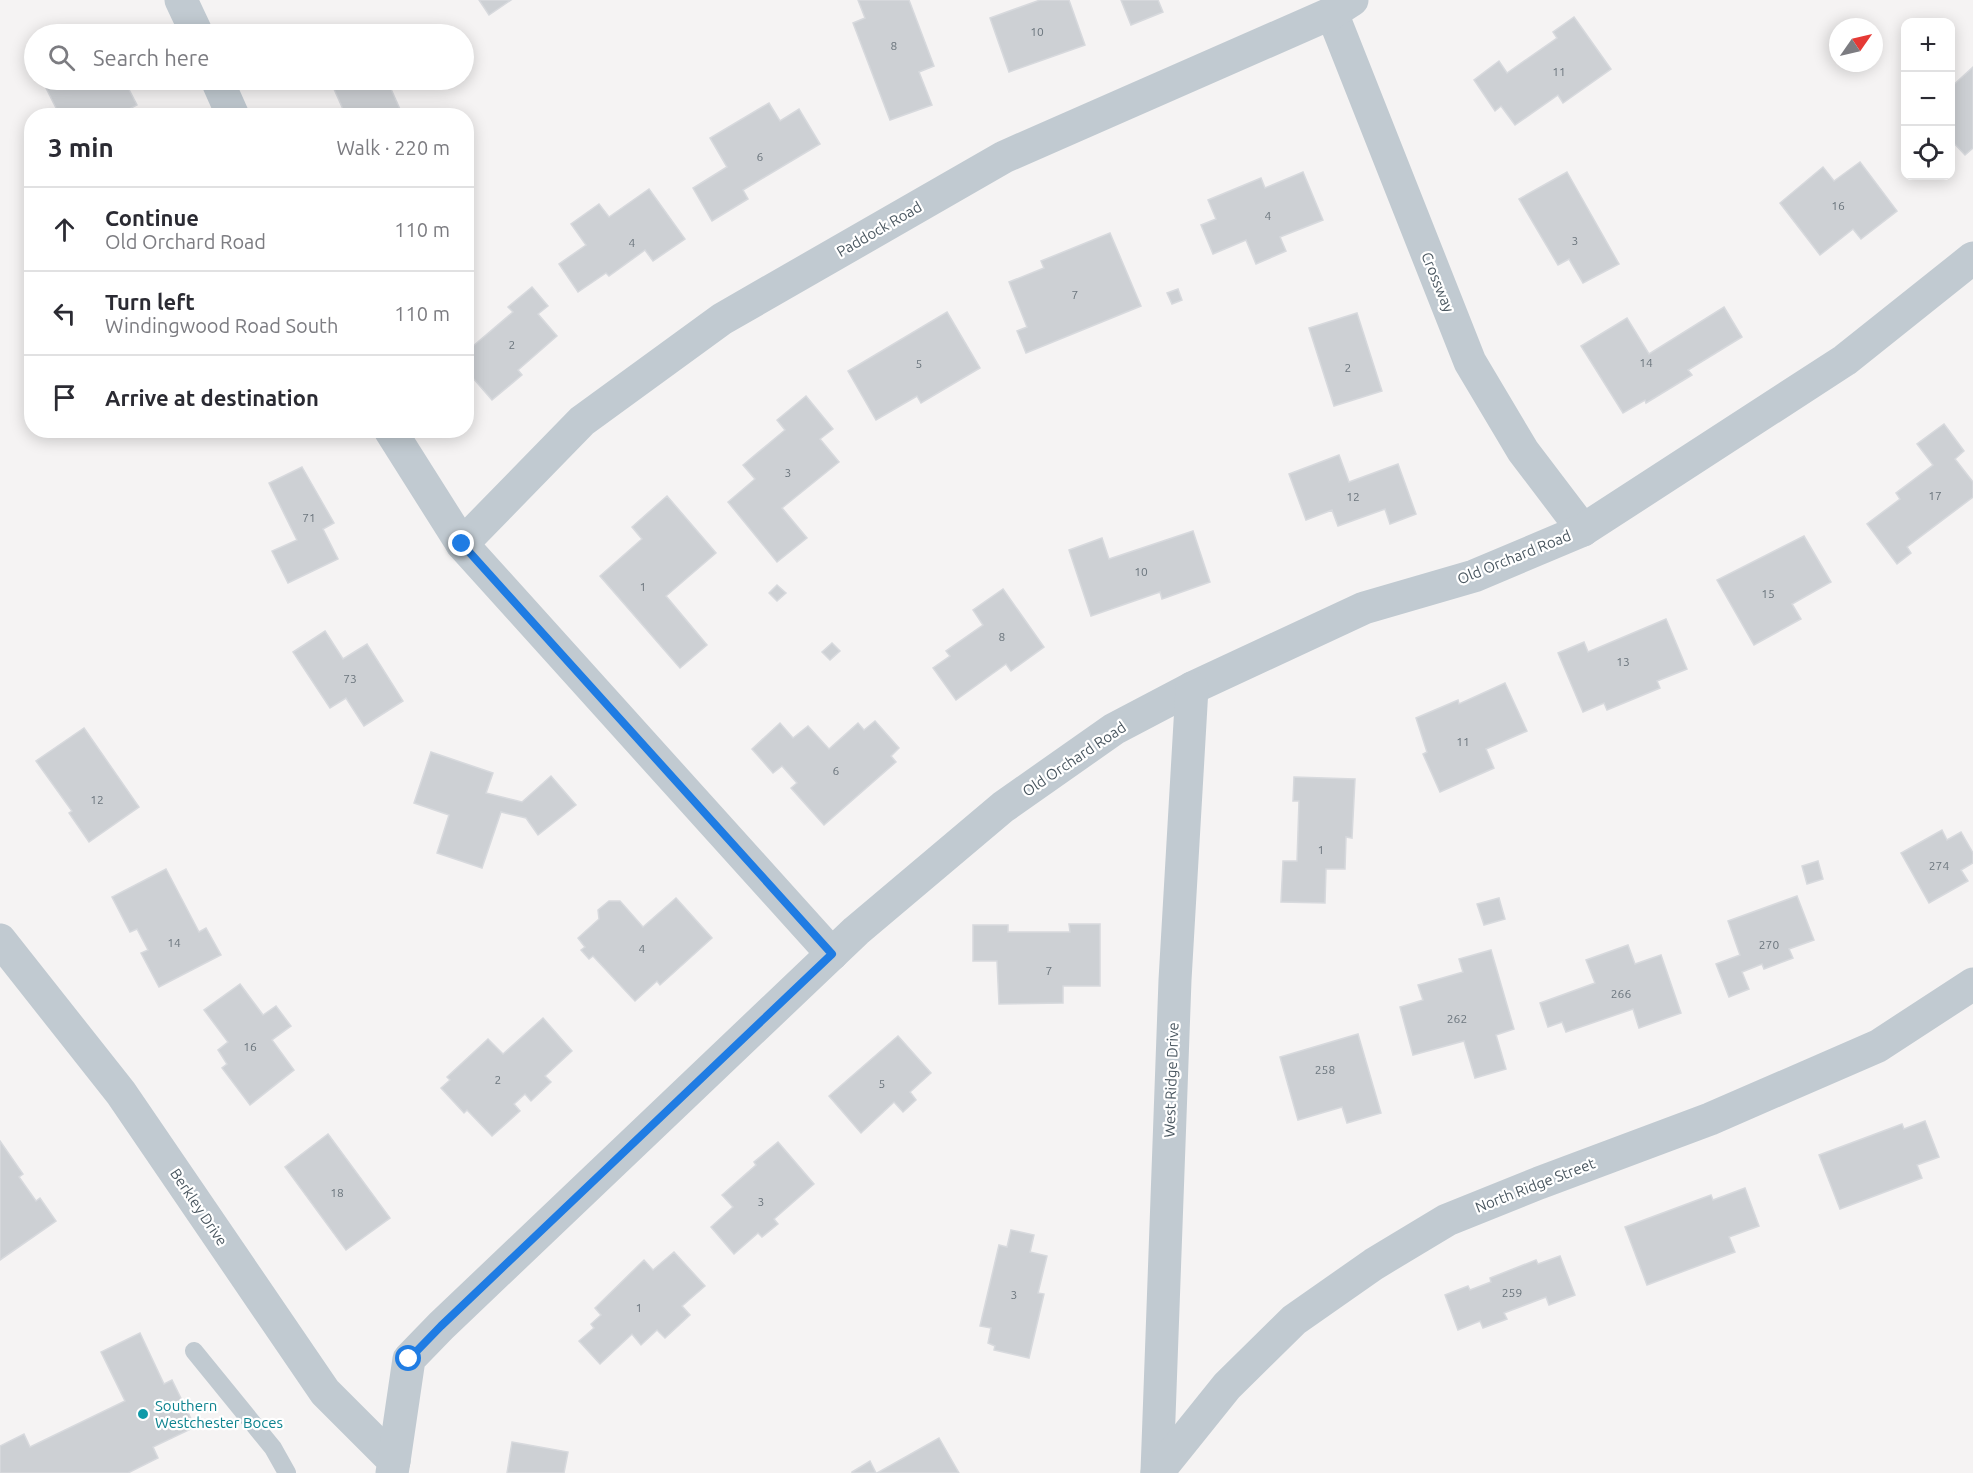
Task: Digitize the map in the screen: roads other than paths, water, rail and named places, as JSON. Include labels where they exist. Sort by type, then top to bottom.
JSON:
[{"type":"street","name":"Crossway","points":[[1342,6],[1470,362],[1523,451],[1583,530]]},
{"type":"street","name":"Paddock Road","points":[[462,544],[582,421],[722,319],[1004,157],[1342,6]]},
{"type":"street","points":[[221,90],[229,108]]},
{"type":"street","name":"Old Orchard Road","points":[[393,1467],[409,1359],[832,954],[1004,807],[1114,729],[1192,688],[1364,608],[1474,576],[1583,530],[1845,360],[1973,258]]},
{"type":"street","points":[[395,438],[462,544],[832,954]]},
{"type":"street","name":"West Ridge Drive","points":[[1157,1473],[1175,980],[1192,688]]},
{"type":"street","name":"Berkley Drive","points":[[0,940],[121,1093],[325,1392],[393,1467]]},
{"type":"street","name":"North Ridge Street","points":[[1157,1473],[1227,1386],[1294,1320],[1383,1258],[1447,1220],[1710,1119],[1878,1046],[1973,984]]},
{"type":"lane","points":[[194,1351],[273,1448],[287,1473]]},
{"type":"place","name":"Southern Westchester Boces","points":[[143,1414]]}]
